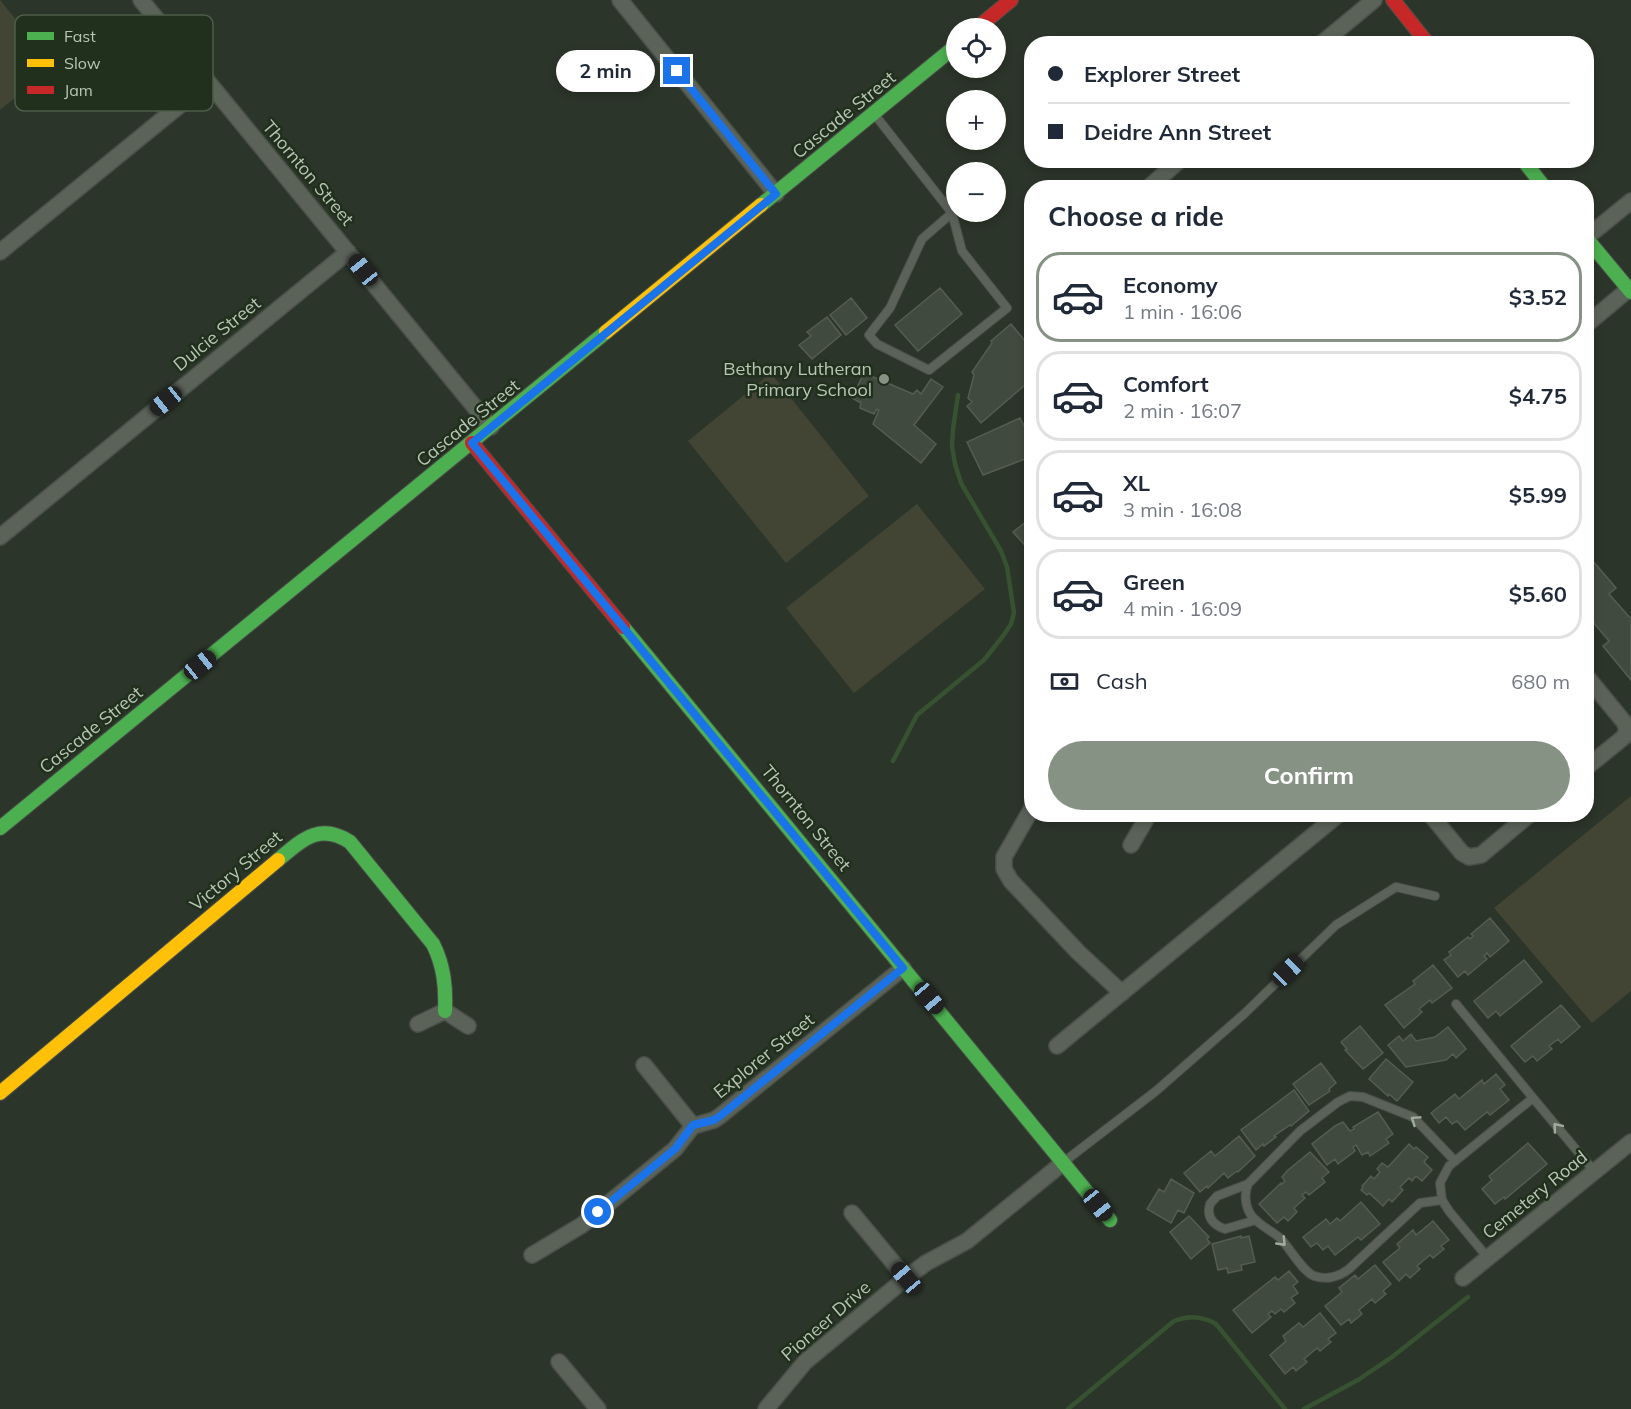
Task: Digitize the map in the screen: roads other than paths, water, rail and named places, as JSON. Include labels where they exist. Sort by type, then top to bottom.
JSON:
[{"type":"street","name":"Thornton Street","points":[[141,0],[153,15]]},
{"type":"street","points":[[620,0],[776,194]]},
{"type":"street","points":[[989,18],[1011,0]]},
{"type":"street","points":[[1331,36],[1374,0]]},
{"type":"street","points":[[1393,0],[1422,36]]},
{"type":"street","name":"Cascade Street","points":[[0,828],[946,54]]},
{"type":"street","name":"Thornton Street","points":[[213,90],[491,427]]},
{"type":"street","points":[[0,252],[173,111]]},
{"type":"street","points":[[1157,180],[1171,168]]},
{"type":"street","points":[[1529,168],[1539,180]]},
{"type":"street","points":[[1594,232],[1631,201]]},
{"type":"street","points":[[1594,246],[1630,290],[1594,318]]},
{"type":"street","name":"Dulcie Street","points":[[0,537],[348,252]]},
{"type":"street","name":"Thornton Street","points":[[472,443],[1110,1220]]},
{"type":"street","points":[[1594,686],[1624,722],[1627,729],[1624,737],[1594,761]]},
{"type":"street","points":[[1024,822],[1004,857],[1004,869],[1011,881],[1122,993]]},
{"type":"street","points":[[1131,845],[1144,822]]},
{"type":"street","points":[[1058,1046],[1329,822]]},
{"type":"street","points":[[1437,822],[1462,853],[1469,857],[1481,855],[1520,822]]},
{"type":"street","name":"Victory Street","points":[[0,1093],[305,838],[317,834],[330,832],[350,842],[433,944],[444,972],[445,1011]]},
{"type":"street","name":"Explorer Street","points":[[693,1125],[714,1120],[720,1116],[903,968]]},
{"type":"street","points":[[418,1024],[445,1011],[468,1026]]},
{"type":"street","points":[[532,1255],[582,1225],[675,1149],[693,1125],[644,1065]]},
{"type":"street","name":"Cemetery Road","points":[[1463,1278],[1631,1142]]},
{"type":"street","name":"Pioneer Drive","points":[[766,1409],[806,1362],[906,1278],[926,1263],[967,1241],[1064,1162]]},
{"type":"street","points":[[852,1213],[906,1278]]},
{"type":"street","points":[[559,1362],[598,1409]]},
{"type":"lane","points":[[874,114],[946,205]]},
{"type":"lane","points":[[952,213],[962,251],[1007,308],[929,370],[877,344],[869,335],[890,308],[922,239],[952,213]]},
{"type":"lane","points":[[1064,1162],[1156,1091],[1244,1014],[1336,925],[1396,887],[1435,896]]},
{"type":"lane","points":[[1456,1005],[1594,1172]]},
{"type":"lane","points":[[1442,1200],[1420,1203],[1349,1269],[1340,1276],[1330,1277],[1314,1276],[1308,1272],[1282,1240],[1250,1214],[1245,1200],[1245,1191],[1248,1184],[1300,1131],[1338,1102],[1350,1096],[1364,1097],[1413,1117],[1455,1161]]},
{"type":"lane","points":[[1488,1258],[1449,1211],[1442,1200],[1440,1183],[1449,1166],[1533,1098]]},
{"type":"lane","points":[[1248,1184],[1217,1196],[1209,1204],[1209,1215],[1213,1223],[1225,1229],[1256,1220]]},
{"type":"waterway","points":[[893,761],[917,715],[984,660],[1011,624],[1014,613],[1007,567],[1001,551],[961,483],[955,464],[952,446],[958,395]]},
{"type":"waterway","points":[[1304,1409],[1358,1380],[1392,1357],[1468,1297]]},
{"type":"waterway","points":[[1068,1409],[1174,1321],[1190,1317],[1206,1319],[1216,1324],[1285,1409]]},
{"type":"place","name":"Bethany Lutheran Primary School","points":[[884,379]]}]
